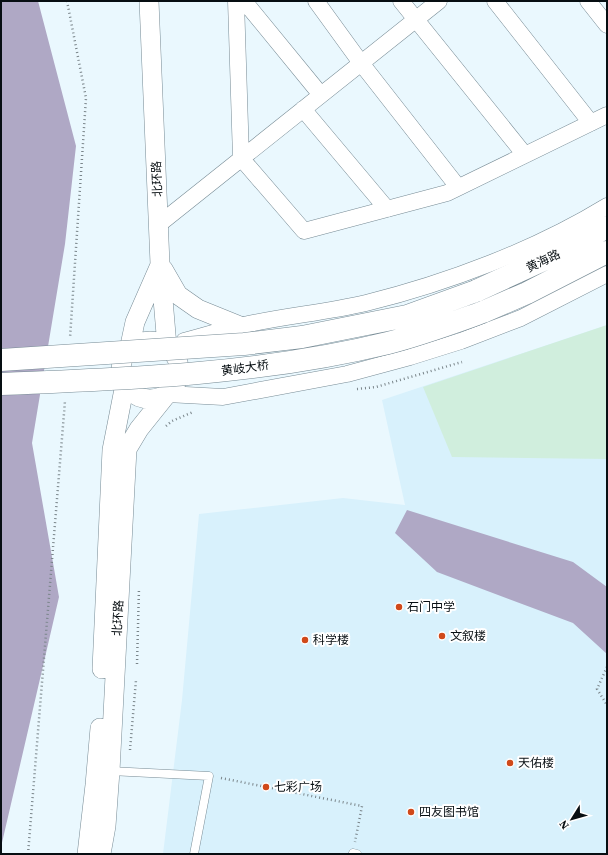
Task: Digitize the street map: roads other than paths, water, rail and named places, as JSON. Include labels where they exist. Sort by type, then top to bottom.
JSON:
[{"type":"main road","name":"黄海路","points":[[476,291],[568,249],[607,227]]},
{"type":"main road","name":"黄海路","points":[[483,312],[527,293],[607,252]]},
{"type":"main road","name":"黄岐大桥","points":[[1,360],[237,345],[302,337],[407,316],[476,291]]},
{"type":"main road","name":"黄岐大桥","points":[[1,384],[155,377],[252,368],[388,343],[483,312]]},
{"type":"street","name":"北环路","points":[[129,350],[135,322],[160,264],[149,1]]},
{"type":"street","points":[[236,1],[241,158],[304,231],[447,193],[607,115]]},
{"type":"street","points":[[244,1],[321,95]]},
{"type":"street","points":[[316,1],[361,63],[458,187]]},
{"type":"street","points":[[401,1],[525,155]]},
{"type":"street","points":[[158,224],[439,1]]},
{"type":"street","points":[[495,1],[591,123]]},
{"type":"street","points":[[588,1],[607,25]]},
{"type":"street","points":[[304,109],[387,209]]},
{"type":"street","points":[[167,346],[240,326],[365,303],[459,274],[548,237],[607,206]]},
{"type":"street","points":[[160,264],[178,295],[198,309],[240,326]]},
{"type":"street","points":[[160,264],[167,346]]},
{"type":"street","points":[[167,394],[223,397],[348,374],[461,341],[521,318],[607,274]]},
{"type":"street","points":[[143,342],[159,342],[167,346],[174,353],[178,361],[178,379],[174,388],[167,394],[153,399],[146,399],[134,394],[125,384],[122,376],[124,358],[129,350],[143,342]]},
{"type":"street","name":"北环路","points":[[87,854],[96,785],[100,726],[112,450],[125,384]]},
{"type":"street","name":"北环路","points":[[101,854],[106,826],[110,771],[127,449],[139,429],[167,394]]},
{"type":"lane","points":[[110,771],[209,776],[194,854]]},
{"type":"place","name":"石门中学","points":[[399,607]]},
{"type":"place","name":"文叙楼","points":[[442,636]]},
{"type":"place","name":"科学楼","points":[[305,640]]},
{"type":"place","name":"天佑楼","points":[[510,763]]},
{"type":"place","name":"七彩广场","points":[[266,787]]},
{"type":"place","name":"四友图书馆","points":[[411,812]]}]
